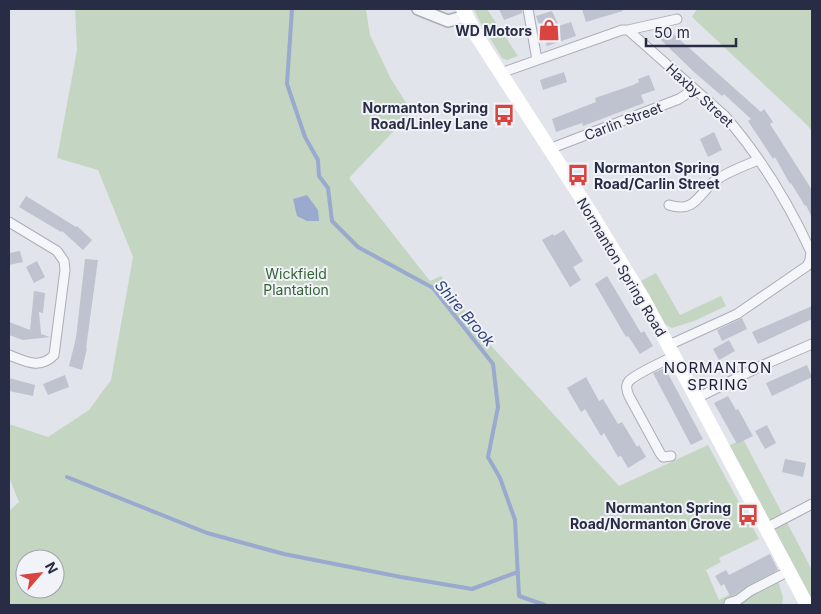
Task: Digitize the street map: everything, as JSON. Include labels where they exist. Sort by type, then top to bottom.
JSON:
[{"type":"main road","name":"Normanton Spring Road","points":[[465,13],[478,38],[616,253],[672,351],[807,605]]},
{"type":"street","points":[[418,9],[448,21],[465,13]]},
{"type":"street","points":[[528,9],[537,60]]},
{"type":"street","points":[[501,74],[622,30],[677,20]]},
{"type":"street","name":"Haxby Street","points":[[628,30],[724,115],[781,192],[811,252],[807,266],[737,314],[672,351],[629,382],[627,387],[629,396],[660,453],[663,457],[672,456]]},
{"type":"street","name":"Carlin Street","points":[[550,150],[679,99],[694,89]]},
{"type":"street","points":[[669,205],[685,207],[695,202],[714,182],[728,173],[758,160]]},
{"type":"street","points":[[9,222],[57,251],[64,261],[65,270],[54,356],[49,360],[34,364],[9,355]]},
{"type":"street","points":[[697,398],[761,366],[812,344]]},
{"type":"street","points":[[766,528],[812,504]]},
{"type":"street","points":[[729,603],[738,600],[750,591],[788,571]]},
{"type":"green space","name":"Wickfield Plantation","points":[[75,9],[366,9],[370,35],[391,79],[412,112],[349,178],[430,281],[441,276],[485,339],[619,486],[708,445],[759,539],[719,558],[721,562],[706,570],[719,600],[775,571],[783,597],[782,605],[9,605],[9,511],[19,502],[9,477],[9,424],[48,437],[89,410],[111,380],[133,257],[98,170],[57,158],[77,50]]},
{"type":"green space","points":[[474,9],[487,9],[518,56],[507,60],[502,58]]},
{"type":"green space","points":[[697,9],[812,9],[812,131],[692,17]]},
{"type":"green space","points":[[656,273],[680,315],[721,296],[726,306],[694,321],[672,328],[665,324],[641,281]]},
{"type":"green space","points":[[743,439],[812,570],[812,604],[726,447]]},
{"type":"water","points":[[307,195],[318,210],[319,221],[307,221],[297,216],[293,199]]},
{"type":"building","points":[[499,9],[522,9],[522,13],[504,20]]},
{"type":"building","points":[[582,9],[622,9],[623,11],[586,22]]},
{"type":"building","name":"WD Motors","points":[[552,11],[559,26],[571,22],[576,36],[547,46],[536,16]]},
{"type":"building","points":[[669,30],[761,112],[764,109],[773,122],[770,124],[812,190],[812,218],[806,205],[790,184],[775,157],[773,159],[748,121],[751,119],[724,94],[722,96],[694,72],[660,39]]},
{"type":"building","points":[[564,72],[567,82],[543,90],[540,80]]},
{"type":"building","points":[[649,75],[655,90],[641,95],[644,103],[583,126],[582,123],[556,132],[552,119],[596,102],[595,98],[633,85],[639,82],[638,79]]},
{"type":"building","points":[[714,132],[722,150],[708,157],[700,139]]},
{"type":"building","points":[[26,196],[77,226],[92,240],[83,250],[62,231],[19,207]]},
{"type":"building","points":[[564,230],[583,261],[573,267],[581,280],[570,287],[542,240]]},
{"type":"building","points":[[20,251],[23,262],[9,265],[9,253]]},
{"type":"building","points":[[85,259],[98,260],[87,348],[82,370],[69,366],[76,338]]},
{"type":"building","points":[[37,261],[45,277],[34,283],[26,267]]},
{"type":"building","points":[[607,276],[641,333],[644,331],[653,346],[640,354],[628,336],[626,337],[595,284]]},
{"type":"building","points":[[34,291],[45,293],[43,313],[39,312],[41,334],[50,337],[23,340],[9,335],[9,322],[30,330]]},
{"type":"building","points":[[812,306],[812,319],[758,344],[752,332]]},
{"type":"building","points":[[742,318],[747,329],[722,341],[717,330]]},
{"type":"building","points":[[729,340],[735,351],[719,360],[713,349]]},
{"type":"building","points":[[807,365],[812,377],[772,396],[766,383]]},
{"type":"building","points":[[665,368],[703,439],[691,445],[653,373]]},
{"type":"building","points":[[65,375],[69,387],[48,395],[43,384]]},
{"type":"building","points":[[586,377],[599,401],[603,399],[618,424],[622,422],[637,447],[639,445],[646,457],[628,468],[621,456],[618,457],[604,433],[601,436],[585,409],[581,412],[567,388]]},
{"type":"building","points":[[9,378],[35,385],[33,396],[9,391]]},
{"type":"building","points":[[728,396],[736,410],[738,409],[753,436],[737,444],[714,403]]},
{"type":"building","points":[[767,425],[776,443],[765,449],[755,431]]},
{"type":"building","points":[[785,459],[806,463],[803,477],[782,472]]},
{"type":"building","points":[[770,554],[778,570],[730,596],[724,584],[721,586],[715,576],[726,570],[729,575]]},
{"type":"waterway","name":"Shire Brook","points":[[292,9],[287,84],[305,137],[318,160],[319,176],[328,188],[332,221],[358,247],[433,288],[493,364],[498,407],[488,457],[500,478],[515,520],[519,596],[545,605]]},
{"type":"waterway","points":[[67,477],[207,533],[284,554],[472,589],[518,572]]},
{"type":"place","name":"WD Motors","points":[[549,30]]},
{"type":"place","name":"Normanton Spring Road/Linley Lane","points":[[504,115]]},
{"type":"place","name":"Normanton Spring Road/Carlin Street","points":[[578,175]]},
{"type":"place","name":"Normanton Spring Road/Normanton Grove","points":[[748,515]]},
{"type":"district","name":"NORMANTON SPRING","points":[[718,376]]}]
